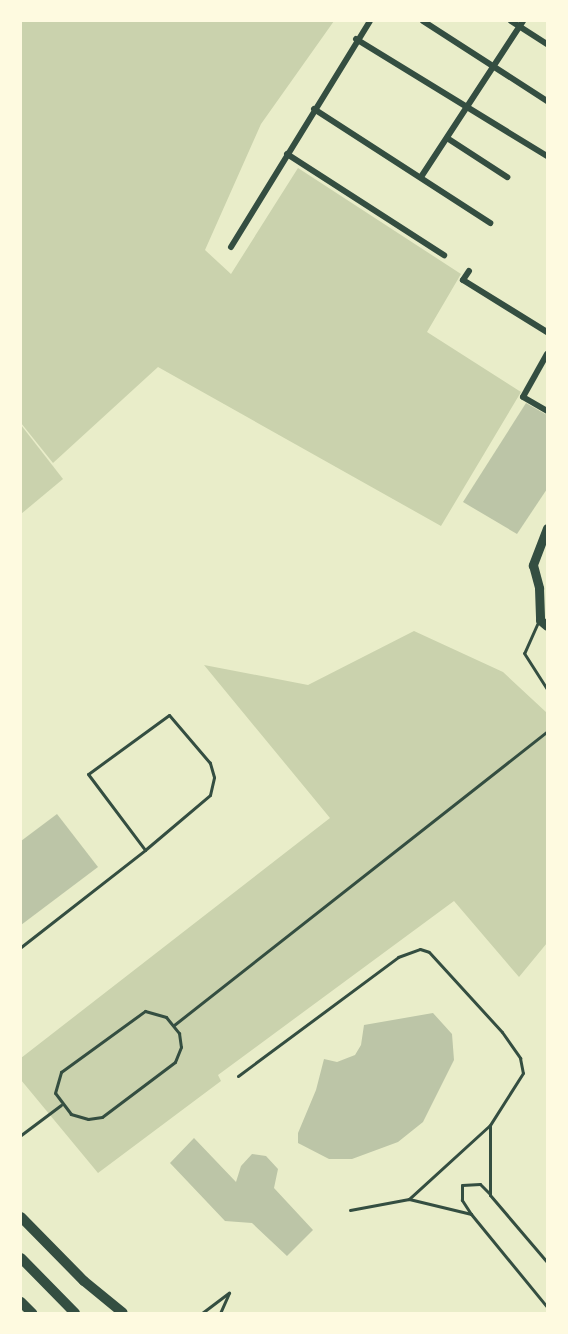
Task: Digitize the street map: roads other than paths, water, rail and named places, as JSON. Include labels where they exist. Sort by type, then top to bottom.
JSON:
[{"type":"highway","points":[[21,1217],[84,1281],[123,1313]]},
{"type":"highway","points":[[21,1258],[75,1313]]},
{"type":"highway","points":[[21,1302],[32,1313]]},
{"type":"main road","points":[[547,528],[533,565],[543,590],[540,619],[547,626]]},
{"type":"street","points":[[231,247],[356,39],[370,21]]},
{"type":"street","points":[[423,21],[547,101]]},
{"type":"street","points":[[512,21],[522,24],[547,44]]},
{"type":"street","points":[[421,177],[522,24]]},
{"type":"street","points":[[356,39],[469,105],[547,156]]},
{"type":"street","points":[[314,110],[490,223]]},
{"type":"street","points":[[447,138],[507,177]]},
{"type":"street","points":[[287,154],[444,255]]},
{"type":"street","points":[[469,271],[463,280],[547,332]]},
{"type":"street","points":[[547,354],[523,397],[547,411]]},
{"type":"lane","points":[[540,619],[524,653],[547,689]]},
{"type":"lane","points":[[21,947],[145,850],[210,795],[214,777],[210,763],[169,715],[88,774],[145,850]]},
{"type":"lane","points":[[238,1076],[398,957],[420,949],[429,952],[520,1058],[523,1073],[490,1125],[410,1199]]},
{"type":"lane","points":[[490,1125],[490,1195]]},
{"type":"lane","points":[[547,1262],[480,1184],[462,1185],[462,1200],[471,1214],[547,1306]]},
{"type":"lane","points":[[350,1210],[410,1199],[471,1214]]},
{"type":"lane","points":[[202,1313],[229,1293],[220,1313]]}]
